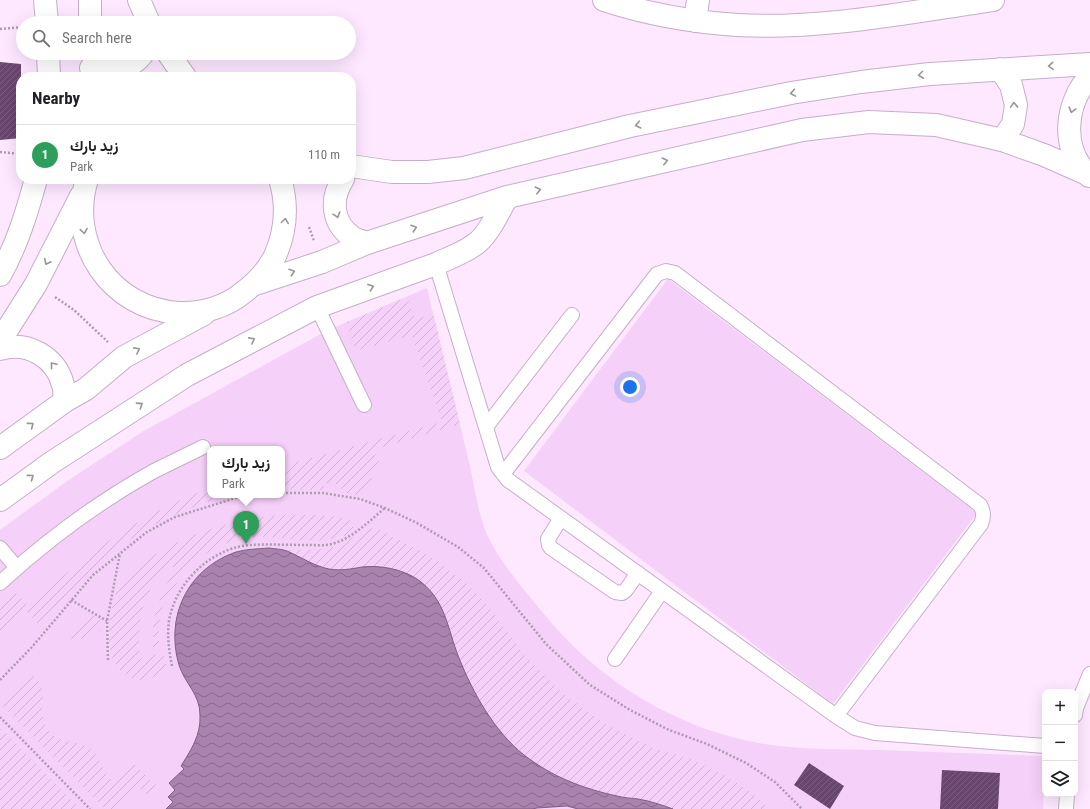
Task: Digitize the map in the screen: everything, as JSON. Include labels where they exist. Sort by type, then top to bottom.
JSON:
[{"type":"street","points":[[45,0],[46,16]]},
{"type":"street","points":[[90,0],[90,16]]},
{"type":"street","points":[[139,0],[146,16]]},
{"type":"street","points":[[604,0],[635,10],[695,21],[781,26],[825,23],[993,0]]},
{"type":"street","points":[[695,21],[698,0]]},
{"type":"street","points":[[48,60],[49,72]]},
{"type":"street","points":[[91,66],[103,70],[117,70],[136,60]]},
{"type":"street","points":[[173,60],[181,72]]},
{"type":"street","points":[[356,171],[428,172],[464,168],[630,126],[791,93],[861,82],[930,74],[1090,64]]},
{"type":"street","points":[[1000,69],[1011,86],[1016,105],[1013,124],[1002,140]]},
{"type":"street","points":[[1088,175],[1077,160],[1071,145],[1069,129],[1070,112],[1075,97],[1083,83],[1090,76]]},
{"type":"street","points":[[255,284],[322,262],[367,243],[507,197],[802,130],[869,122],[936,125],[1002,140],[1088,175]]},
{"type":"street","points":[[0,275],[8,261],[28,210],[35,184]]},
{"type":"street","points":[[0,341],[36,284],[85,184]]},
{"type":"street","points":[[86,184],[82,213],[85,237],[93,259],[106,278],[124,294],[145,306],[168,312],[191,313],[215,308]]},
{"type":"street","points":[[0,448],[65,401],[86,388],[124,357],[215,308],[236,299],[255,284],[270,265],[281,242],[286,217],[284,191],[282,184]]},
{"type":"street","points":[[340,184],[337,188],[334,202],[336,216],[342,229],[353,238],[367,243]]},
{"type":"street","points":[[0,500],[51,463],[187,375],[317,307],[436,264],[479,242],[490,227],[507,197]]},
{"type":"street","points":[[0,349],[8,347],[23,347],[37,352],[49,360],[58,372],[64,386],[65,401]]},
{"type":"lane","points":[[436,264],[498,467],[508,480],[836,716],[855,728],[875,733],[1042,746]]},
{"type":"lane","points":[[503,474],[657,274],[666,271],[676,273],[980,505],[983,510],[984,514],[981,524],[836,716]]},
{"type":"lane","points":[[317,307],[364,405]]},
{"type":"lane","points":[[486,427],[572,315]]},
{"type":"lane","points":[[0,583],[60,533],[106,500],[153,472],[203,447]]},
{"type":"lane","points":[[561,518],[548,539],[551,548],[615,592],[622,593],[626,590],[638,573]]},
{"type":"lane","points":[[0,548],[17,568]]},
{"type":"lane","points":[[615,659],[662,591]]},
{"type":"lane","points":[[1078,708],[1090,674]]},
{"type":"lane","points":[[1066,809],[1067,797]]},
{"type":"path","points":[[0,29],[16,28]]},
{"type":"path","points":[[0,152],[16,154]]},
{"type":"path","points":[[308,221],[309,228],[322,262]]},
{"type":"path","points":[[36,284],[74,310],[124,357]]},
{"type":"path","points":[[285,493],[322,493],[360,499],[385,508],[417,523],[458,547],[484,568],[546,644],[590,685],[630,710],[669,730],[707,744],[746,763],[775,782],[802,809]]},
{"type":"path","points":[[0,680],[93,576],[147,532],[175,517],[236,498]]},
{"type":"path","points":[[172,666],[168,643],[169,620],[177,598],[189,578],[206,562],[226,551],[249,545],[330,545],[349,538],[385,508]]},
{"type":"path","points":[[108,660],[107,621],[120,553]]},
{"type":"path","points":[[71,600],[107,621]]},
{"type":"path","points":[[0,717],[90,809]]},
{"type":"shaded area","points":[[668,279],[977,513],[833,704],[524,471]]},
{"type":"shaded area","points":[[427,288],[480,513],[486,532],[497,554],[543,613],[565,638],[590,661],[616,682],[674,716],[705,729],[771,745],[812,749],[1042,756],[1043,809],[0,809],[0,530],[66,482],[142,432],[328,330]]},
{"type":"shaded area","points":[[407,297],[415,320],[433,313],[460,424],[373,450],[380,463],[362,496],[341,492],[342,485],[324,483],[323,490],[285,489],[285,465],[442,422],[412,335],[355,351],[347,322]]},
{"type":"shaded area","points":[[207,489],[207,498],[221,498],[175,515],[139,534],[105,558],[77,585],[40,626],[27,612],[0,638],[0,605],[14,591],[30,607],[91,554],[137,523],[185,498]]},
{"type":"shaded area","points":[[277,515],[330,516],[348,520],[353,523],[353,530],[348,534],[337,538],[315,541],[256,537],[235,540],[215,548],[205,554],[189,568],[179,580],[165,603],[157,599],[176,569],[167,564],[152,586],[143,608],[140,620],[139,645],[140,659],[163,653],[167,669],[151,678],[137,680],[119,669],[112,657],[109,626],[116,592],[128,573],[163,550],[194,535],[226,524]]},
{"type":"shaded area","points":[[369,528],[378,529],[428,555],[464,581],[494,614],[525,656],[563,694],[606,724],[653,748],[688,758],[721,773],[752,793],[770,809],[673,809],[652,802],[607,794],[585,788],[562,779],[542,767],[524,754],[508,739],[494,722],[470,683],[460,661],[441,607],[428,589],[418,580],[405,573],[384,568],[363,567],[334,570],[324,568],[285,550],[314,550],[335,547]]},
{"type":"shaded area","points":[[156,605],[164,608],[160,618],[159,627],[160,648],[153,650],[153,628]]},
{"type":"shaded area","points":[[94,616],[100,618],[103,625],[99,631],[76,641],[72,641],[71,637],[81,624],[86,619]]},
{"type":"shaded area","points":[[33,676],[41,687],[43,693],[42,711],[45,724],[49,731],[60,739],[84,745],[93,751],[110,779],[116,779],[132,762],[156,785],[147,795],[139,788],[120,809],[105,809],[3,706]]},
{"type":"shaded area","points":[[0,729],[3,730],[80,809],[0,809]]},
{"type":"water","points":[[269,548],[287,551],[323,568],[341,570],[362,567],[383,567],[398,570],[417,579],[427,587],[440,605],[459,658],[478,698],[503,735],[524,755],[557,776],[579,785],[604,793],[647,801],[673,809],[578,809],[567,806],[532,809],[166,809],[173,802],[168,797],[175,790],[169,783],[184,769],[181,766],[195,742],[200,722],[198,701],[179,665],[175,647],[175,629],[178,613],[184,597],[204,570],[219,560],[240,551]]},
{"type":"building","points":[[0,62],[21,64],[21,72],[16,72],[16,138],[0,140]]},
{"type":"building","points":[[809,763],[844,786],[830,809],[794,785]]},
{"type":"building","points":[[942,770],[1000,773],[998,809],[940,809]]},
{"type":"place","name":"زيد بارك","points":[[246,544]]}]
